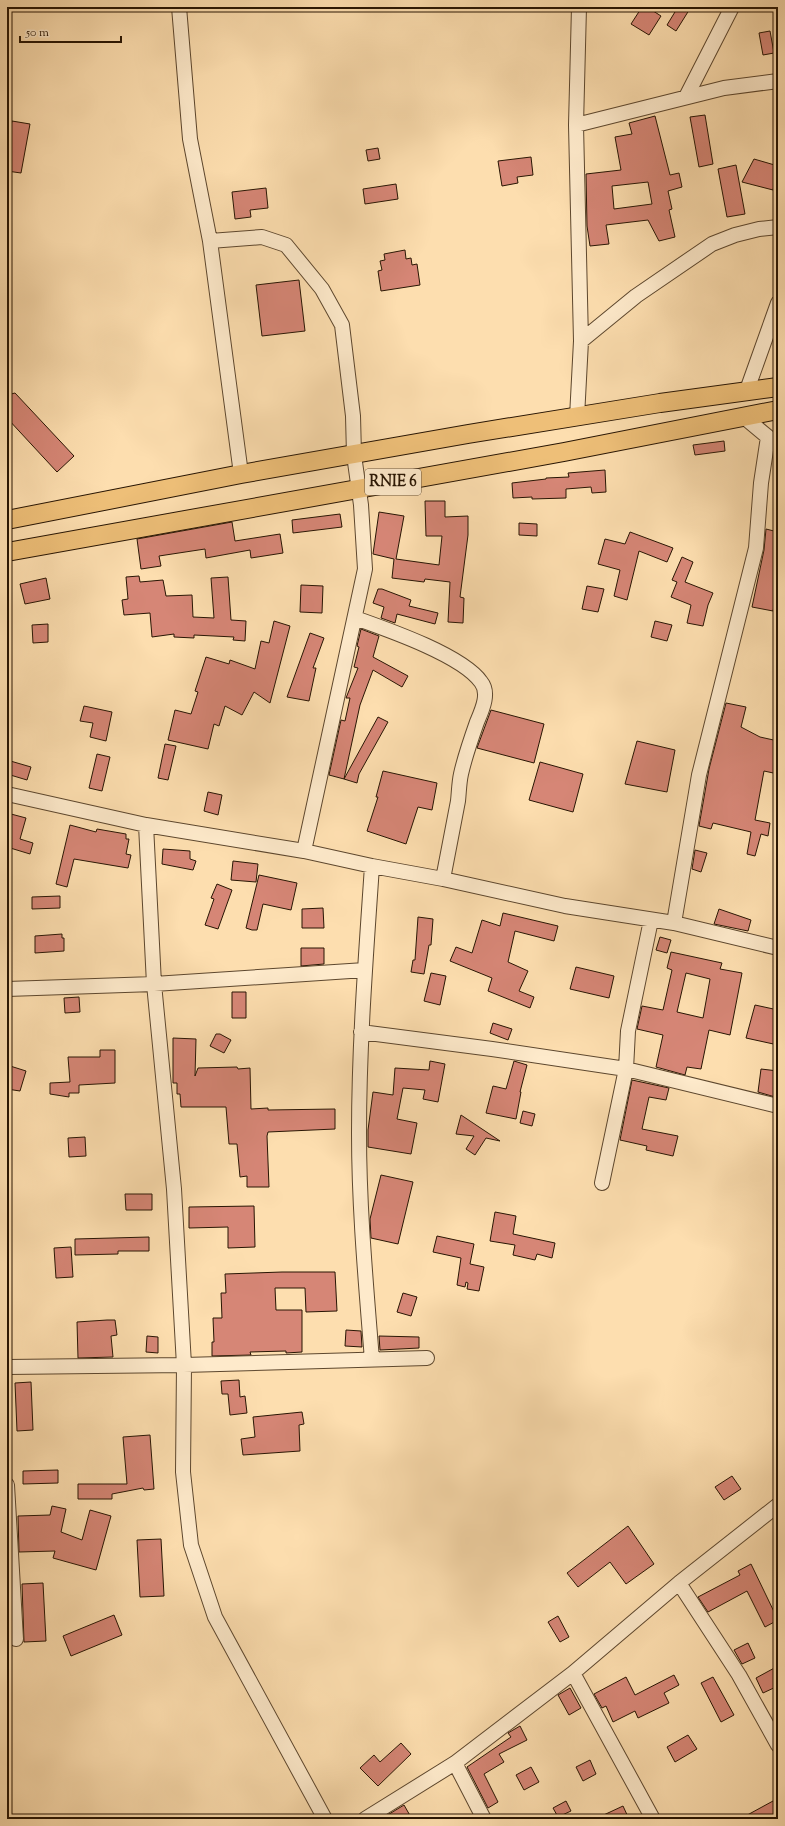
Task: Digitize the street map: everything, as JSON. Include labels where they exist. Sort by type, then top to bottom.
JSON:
[{"type":"main road","name":"RNIE 6","points":[[7,520],[30,517],[241,474],[468,434],[660,403],[778,387]]},
{"type":"main road","points":[[660,403],[665,432]]},
{"type":"main road","name":"RNIE 6","points":[[7,552],[564,452],[778,410]]},
{"type":"main road","points":[[30,517],[33,547]]},
{"type":"street","points":[[179,7],[190,139],[210,241],[241,474]]},
{"type":"street","points":[[577,417],[581,341],[576,125],[579,7]]},
{"type":"street","points":[[686,97],[732,7]]},
{"type":"street","points":[[576,125],[724,88],[778,81]]},
{"type":"street","points":[[581,341],[636,296],[712,244],[735,235],[759,229],[778,227]]},
{"type":"street","points":[[210,241],[262,237],[286,244],[322,289],[342,325],[353,416],[354,455],[365,569],[304,851]]},
{"type":"street","points":[[747,390],[778,303]]},
{"type":"street","points":[[674,923],[698,775],[756,548],[761,483],[773,439],[744,416]]},
{"type":"street","points":[[355,618],[439,652],[469,670],[482,682],[485,695],[482,709],[470,739],[460,775],[458,799],[443,879]]},
{"type":"street","points":[[7,794],[146,825],[304,851],[372,866],[443,879],[565,906],[674,923],[778,948]]},
{"type":"street","points":[[146,825],[154,984],[174,1189],[184,1365],[183,1472],[191,1545],[215,1617],[325,1819]]},
{"type":"street","points":[[372,866],[361,1032],[359,1133],[364,1261],[372,1360]]},
{"type":"street","points":[[602,1184],[626,1069],[628,1030],[650,920]]},
{"type":"street","points":[[7,989],[154,984],[365,970]]},
{"type":"street","points":[[361,1032],[492,1049],[626,1069],[778,1106]]},
{"type":"street","points":[[7,1367],[184,1365],[427,1358]]},
{"type":"street","points":[[7,1485],[16,1639]]},
{"type":"street","points":[[365,1819],[455,1763],[573,1673],[679,1583],[778,1505]]},
{"type":"street","points":[[679,1583],[739,1675],[778,1745]]},
{"type":"street","points":[[573,1673],[652,1819]]},
{"type":"street","points":[[455,1763],[484,1819]]},
{"type":"building","points":[[642,7],[647,7],[661,16],[649,35],[631,24]]},
{"type":"building","points":[[678,7],[691,7],[676,31],[667,25]]},
{"type":"building","points":[[770,31],[774,53],[763,55],[759,33]]},
{"type":"building","points":[[705,115],[713,164],[699,167],[690,117]]},
{"type":"building","points":[[655,116],[670,175],[679,173],[682,187],[668,191],[672,209],[669,210],[675,237],[659,241],[648,220],[606,225],[609,244],[590,246],[587,226],[586,174],[621,170],[615,137],[632,134],[629,123]],"holes":[[[648,182],[652,204],[614,209],[612,186]]]},
{"type":"building","points":[[12,121],[30,124],[21,173],[7,171],[7,149]]},
{"type":"building","points":[[378,148],[380,159],[368,161],[366,150]]},
{"type":"building","points":[[531,157],[533,175],[517,177],[518,183],[502,186],[498,161]]},
{"type":"building","points":[[754,159],[778,166],[773,190],[742,182]]},
{"type":"building","points":[[736,165],[745,214],[727,217],[718,169]]},
{"type":"building","points":[[396,184],[398,199],[365,204],[363,189]]},
{"type":"building","points":[[266,188],[268,208],[250,210],[251,217],[235,219],[232,192]]},
{"type":"building","points":[[405,250],[406,259],[411,258],[412,265],[417,264],[420,285],[381,291],[378,271],[382,270],[380,261],[385,260],[384,254]]},
{"type":"building","points":[[299,280],[305,331],[262,336],[256,285]]},
{"type":"building","points":[[15,393],[74,456],[57,472],[7,418],[7,395]]},
{"type":"building","points":[[724,441],[725,451],[695,455],[693,445]]},
{"type":"building","points":[[605,470],[606,492],[592,493],[591,487],[566,489],[566,498],[513,498],[512,483],[546,478],[569,477],[568,473]]},
{"type":"building","points":[[425,501],[445,501],[445,517],[468,516],[468,535],[460,597],[464,598],[463,623],[448,622],[450,582],[425,579],[424,582],[392,578],[394,559],[373,554],[379,512],[404,516],[396,559],[439,565],[442,536],[426,536]]},
{"type":"building","points":[[340,514],[342,527],[293,533],[292,520]]},
{"type":"building","points":[[232,522],[235,541],[280,534],[283,553],[251,558],[250,550],[206,558],[205,549],[159,556],[161,566],[141,569],[137,539]]},
{"type":"building","points":[[519,523],[537,524],[537,536],[519,535]]},
{"type":"building","points":[[766,529],[778,532],[778,584],[773,611],[752,607],[764,550]]},
{"type":"building","points":[[630,532],[673,548],[667,562],[639,551],[627,600],[614,596],[620,570],[598,564],[605,539],[625,544]]},
{"type":"building","points":[[682,557],[693,562],[685,582],[713,593],[708,605],[703,626],[687,623],[691,605],[671,597],[677,582],[672,580]]},
{"type":"building","points":[[139,576],[140,582],[163,580],[166,596],[192,595],[193,617],[214,618],[211,578],[228,577],[231,620],[246,621],[245,641],[233,640],[234,637],[194,635],[194,638],[174,637],[174,634],[152,637],[150,613],[124,615],[122,600],[128,599],[126,577]]},
{"type":"building","points":[[46,578],[50,599],[25,604],[20,584]]},
{"type":"building","points":[[301,585],[323,586],[322,613],[300,612]]},
{"type":"building","points":[[587,586],[604,589],[598,612],[582,609]]},
{"type":"building","points":[[378,589],[382,589],[411,600],[409,606],[438,613],[435,624],[397,614],[395,623],[381,618],[384,607],[373,603]]},
{"type":"building","points":[[274,621],[290,626],[270,703],[254,692],[242,715],[225,706],[219,726],[214,724],[208,749],[168,740],[175,710],[191,714],[198,692],[195,691],[206,657],[229,664],[230,660],[255,669],[261,641],[269,643]]},
{"type":"building","points":[[655,621],[672,625],[667,641],[651,637]]},
{"type":"building","points":[[48,624],[48,642],[33,643],[32,625]]},
{"type":"building","points":[[361,629],[379,636],[373,657],[408,676],[402,687],[373,670],[360,705],[344,779],[329,775],[341,720],[345,721],[350,698],[346,698],[358,668],[354,667],[359,647],[357,646]]},
{"type":"building","points":[[310,633],[324,638],[313,668],[316,668],[309,701],[287,697]]},
{"type":"building","points":[[726,703],[746,707],[741,727],[760,737],[778,741],[778,774],[764,771],[755,820],[770,823],[768,836],[761,834],[755,856],[747,854],[751,832],[713,823],[711,829],[699,826],[709,769]]},
{"type":"building","points":[[84,706],[112,712],[106,741],[90,737],[93,723],[80,721]]},
{"type":"building","points":[[491,710],[544,724],[534,763],[477,748]]},
{"type":"building","points":[[378,717],[388,722],[359,774],[357,783],[344,779]]},
{"type":"building","points":[[637,741],[675,750],[667,792],[625,784]]},
{"type":"building","points":[[165,744],[176,746],[168,780],[158,778]]},
{"type":"building","points":[[97,754],[110,757],[102,791],[89,788]]},
{"type":"building","points":[[7,760],[31,767],[27,780],[7,774]]},
{"type":"building","points":[[540,762],[583,774],[573,812],[529,800]]},
{"type":"building","points":[[383,771],[437,783],[432,810],[418,807],[406,844],[367,831],[378,797],[376,797]]},
{"type":"building","points":[[208,792],[222,795],[218,815],[204,811]]},
{"type":"building","points":[[11,814],[26,818],[20,839],[33,843],[30,854],[7,847],[7,828]]},
{"type":"building","points":[[70,825],[96,832],[97,829],[126,834],[126,839],[129,839],[126,854],[131,855],[128,868],[74,859],[67,887],[56,884]]},
{"type":"building","points":[[163,849],[190,851],[190,859],[196,861],[193,870],[162,864]]},
{"type":"building","points":[[695,850],[707,853],[701,872],[692,869]]},
{"type":"building","points":[[233,861],[258,864],[256,882],[231,880]]},
{"type":"building","points":[[259,875],[297,883],[291,910],[263,904],[257,930],[252,930],[246,928]]},
{"type":"building","points":[[217,884],[232,890],[218,929],[205,925],[214,899],[211,898]]},
{"type":"building","points":[[60,896],[60,908],[32,909],[32,897]]},
{"type":"building","points":[[323,908],[324,928],[302,928],[302,909]]},
{"type":"building","points":[[719,909],[751,920],[748,931],[714,924]]},
{"type":"building","points":[[503,913],[558,926],[554,941],[515,931],[508,962],[528,971],[519,991],[534,997],[530,1008],[488,991],[492,978],[450,961],[456,947],[472,953],[482,920],[500,926]]},
{"type":"building","points":[[418,917],[433,919],[431,945],[429,945],[424,974],[411,972],[413,960],[415,960]]},
{"type":"building","points":[[62,934],[62,938],[64,938],[64,951],[35,953],[35,936]]},
{"type":"building","points":[[660,937],[671,940],[667,953],[656,950]]},
{"type":"building","points":[[301,948],[324,948],[324,964],[301,966]]},
{"type":"building","points":[[671,952],[722,963],[720,969],[742,973],[730,1035],[709,1030],[701,1069],[687,1067],[685,1075],[656,1067],[663,1035],[637,1029],[642,1006],[663,1010],[672,970],[667,968]],"holes":[[[686,973],[710,979],[703,1018],[677,1012]]]},
{"type":"building","points":[[576,967],[614,976],[609,998],[570,989]]},
{"type":"building","points":[[431,973],[446,976],[440,1005],[424,1001]]},
{"type":"building","points":[[232,992],[246,992],[246,1018],[232,1018]]},
{"type":"building","points":[[79,997],[80,1012],[65,1013],[64,998]]},
{"type":"building","points":[[755,1005],[778,1010],[778,1045],[746,1038]]},
{"type":"building","points":[[493,1023],[512,1029],[508,1040],[490,1033]]},
{"type":"building","points":[[216,1034],[220,1034],[231,1040],[224,1053],[210,1046]]},
{"type":"building","points":[[173,1038],[196,1039],[195,1076],[198,1068],[250,1068],[251,1109],[335,1109],[335,1129],[268,1132],[269,1187],[247,1187],[247,1176],[240,1177],[237,1144],[229,1144],[226,1107],[181,1107],[180,1094],[177,1094],[177,1083],[173,1083]]},
{"type":"building","points":[[100,1050],[115,1050],[115,1083],[79,1085],[79,1093],[69,1093],[69,1097],[50,1094],[50,1083],[70,1082],[68,1057],[100,1057]]},
{"type":"building","points":[[430,1061],[445,1064],[438,1102],[423,1099],[425,1090],[403,1088],[397,1119],[417,1123],[411,1154],[368,1147],[368,1130],[373,1092],[393,1095],[395,1068],[429,1070]]},
{"type":"building","points":[[514,1061],[527,1065],[520,1092],[516,1119],[486,1113],[493,1086],[506,1089]]},
{"type":"building","points":[[7,1065],[26,1071],[20,1091],[7,1089]]},
{"type":"building","points":[[761,1069],[778,1071],[775,1097],[758,1092]]},
{"type":"building","points":[[632,1080],[669,1088],[666,1100],[649,1097],[642,1129],[678,1136],[673,1156],[646,1150],[647,1146],[620,1140]]},
{"type":"building","points":[[523,1111],[535,1114],[532,1126],[520,1123]]},
{"type":"building","points":[[461,1115],[500,1141],[486,1138],[475,1155],[466,1149],[474,1136],[456,1134]]},
{"type":"building","points":[[85,1137],[86,1156],[69,1157],[68,1138]]},
{"type":"building","points":[[381,1175],[413,1182],[398,1244],[371,1238],[370,1219]]},
{"type":"building","points":[[125,1194],[152,1194],[152,1210],[126,1210]]},
{"type":"building","points":[[254,1206],[255,1247],[228,1248],[228,1227],[189,1228],[189,1207]]},
{"type":"building","points":[[495,1212],[516,1216],[513,1234],[555,1243],[552,1258],[537,1254],[535,1260],[513,1255],[515,1245],[490,1241]]},
{"type":"building","points":[[437,1236],[474,1244],[470,1264],[484,1267],[479,1291],[467,1289],[468,1283],[466,1282],[465,1287],[457,1285],[461,1258],[433,1252]]},
{"type":"building","points":[[149,1237],[149,1251],[118,1251],[118,1254],[75,1255],[75,1239]]},
{"type":"building","points":[[71,1247],[73,1277],[56,1278],[54,1248]]},
{"type":"building","points":[[335,1272],[337,1311],[306,1312],[305,1288],[275,1288],[276,1310],[302,1310],[302,1352],[250,1352],[251,1355],[212,1356],[212,1342],[214,1342],[213,1318],[222,1318],[221,1293],[226,1293],[225,1274]]},
{"type":"building","points":[[403,1293],[417,1297],[411,1316],[397,1312]]},
{"type":"building","points":[[115,1320],[117,1335],[111,1336],[113,1357],[78,1358],[77,1322]]},
{"type":"building","points":[[346,1330],[361,1331],[362,1347],[345,1346]]},
{"type":"building","points":[[147,1336],[158,1337],[158,1353],[146,1352]]},
{"type":"building","points":[[379,1336],[419,1337],[419,1348],[380,1350]]},
{"type":"building","points":[[239,1380],[240,1397],[245,1396],[247,1413],[230,1415],[228,1394],[222,1394],[221,1381]]},
{"type":"building","points":[[31,1382],[33,1430],[17,1431],[15,1383]]},
{"type":"building","points":[[302,1412],[304,1424],[299,1425],[300,1451],[243,1455],[241,1439],[255,1437],[253,1417]]},
{"type":"building","points":[[150,1435],[154,1489],[144,1490],[143,1488],[112,1494],[112,1499],[78,1499],[78,1484],[127,1484],[123,1437]]},
{"type":"building","points":[[58,1470],[58,1483],[23,1484],[23,1471]]},
{"type":"building","points":[[732,1476],[741,1489],[724,1500],[715,1487]]},
{"type":"building","points":[[52,1506],[66,1509],[61,1532],[82,1540],[90,1510],[111,1516],[96,1570],[53,1558],[55,1551],[19,1552],[18,1516],[50,1515]]},
{"type":"building","points":[[628,1526],[654,1564],[626,1584],[610,1562],[578,1587],[567,1573]]},
{"type":"building","points":[[161,1539],[164,1596],[140,1597],[137,1540]]},
{"type":"building","points":[[751,1564],[778,1620],[765,1627],[747,1591],[708,1612],[698,1597],[740,1575],[738,1571]]},
{"type":"building","points":[[43,1583],[46,1641],[24,1642],[22,1584]]},
{"type":"building","points":[[114,1615],[122,1635],[71,1656],[63,1636]]},
{"type":"building","points":[[558,1616],[569,1637],[560,1642],[548,1622]]},
{"type":"building","points":[[748,1643],[755,1658],[742,1664],[734,1650]]},
{"type":"building","points":[[778,1666],[778,1686],[763,1693],[756,1678]]},
{"type":"building","points":[[674,1675],[679,1685],[664,1693],[669,1703],[638,1718],[635,1711],[613,1722],[606,1706],[602,1708],[594,1694],[626,1677],[635,1695]]},
{"type":"building","points":[[713,1677],[734,1715],[721,1722],[701,1683]]},
{"type":"building","points":[[570,1688],[581,1708],[569,1715],[558,1695]]},
{"type":"building","points":[[520,1726],[527,1740],[499,1754],[504,1762],[484,1774],[498,1802],[488,1808],[467,1767],[511,1737],[508,1733]]},
{"type":"building","points":[[688,1735],[697,1749],[675,1762],[667,1747]]},
{"type":"building","points":[[401,1743],[411,1754],[378,1786],[360,1768],[374,1755],[380,1762]]},
{"type":"building","points":[[590,1760],[596,1774],[583,1781],[576,1767]]},
{"type":"building","points":[[531,1767],[539,1782],[524,1790],[516,1775]]},
{"type":"building","points":[[566,1801],[571,1811],[558,1817],[553,1808]]},
{"type":"building","points":[[773,1801],[778,1810],[778,1814],[770,1819],[740,1819]]},
{"type":"building","points":[[404,1805],[412,1819],[381,1819]]},
{"type":"building","points":[[623,1806],[629,1819],[595,1819]]}]
